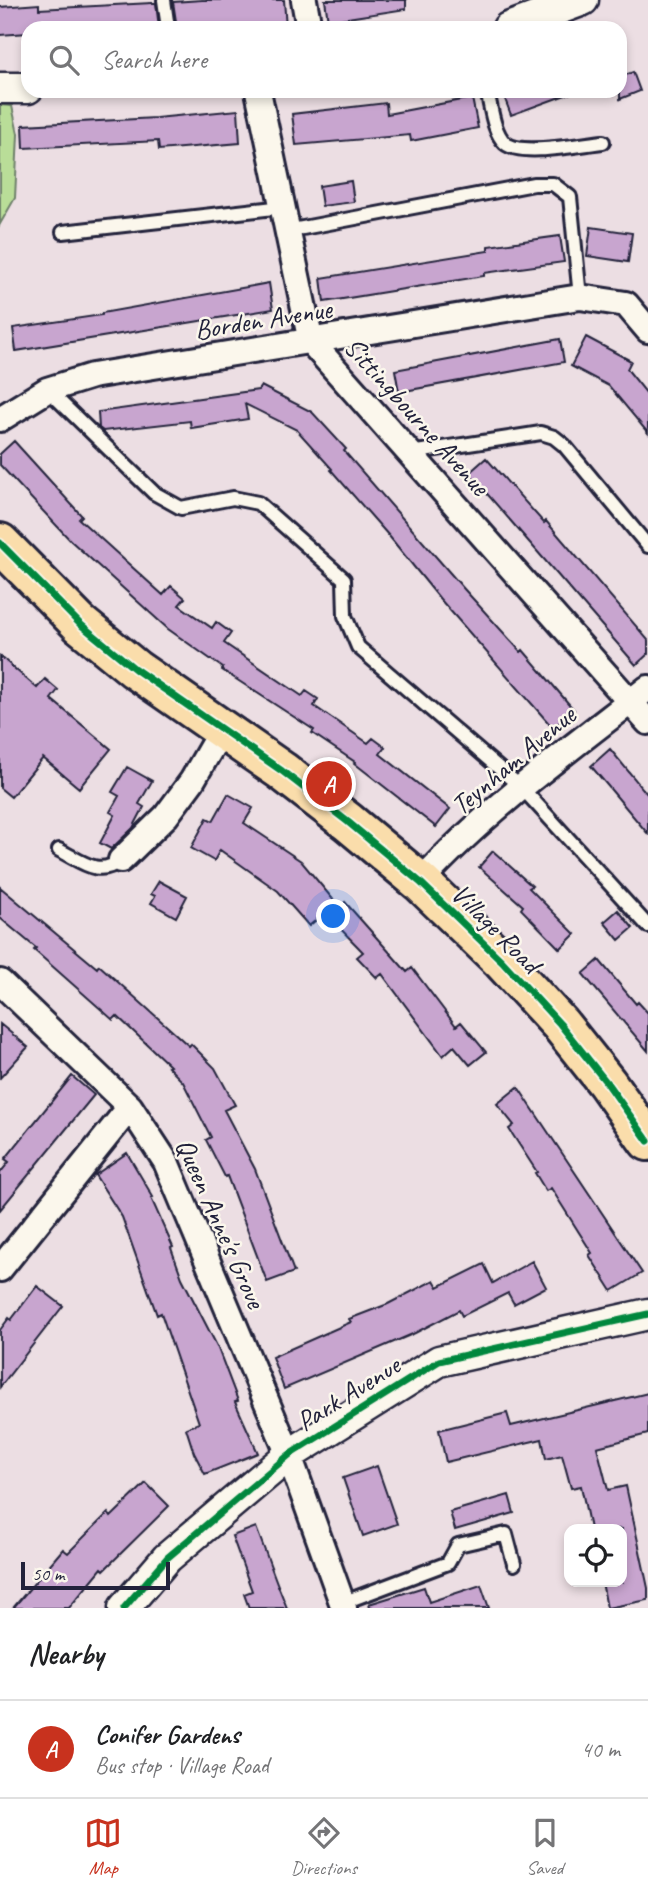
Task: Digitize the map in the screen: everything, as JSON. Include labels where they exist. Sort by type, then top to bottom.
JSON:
[{"type":"main road","name":"Village Road","points":[[0,543],[80,624],[150,680],[222,729],[348,822],[420,882],[502,961],[560,1024],[648,1141]]},
{"type":"street","points":[[304,0],[308,21]]},
{"type":"street","points":[[527,21],[583,0]]},
{"type":"street","points":[[0,88],[21,88]]},
{"type":"street","name":"Sittingbourne Avenue","points":[[259,98],[311,342],[410,453],[639,695],[648,722]]},
{"type":"street","name":"Borden Avenue","points":[[0,419],[47,390],[92,376],[580,297],[641,318]]},
{"type":"street","name":"Teynham Avenue","points":[[420,882],[522,788],[639,695]]},
{"type":"street","points":[[121,860],[166,816],[192,781],[222,729]]},
{"type":"street","name":"Queen Anne's Grove","points":[[0,982],[130,1107],[166,1162],[289,1455],[343,1606]]},
{"type":"street","points":[[0,1269],[130,1107]]},
{"type":"street","name":"Park Avenue","points":[[124,1608],[167,1558],[289,1455],[439,1361],[648,1314]]},
{"type":"lane","points":[[164,0],[168,21]]},
{"type":"lane","points":[[489,98],[498,133],[505,144],[522,150],[603,142]]},
{"type":"lane","points":[[63,232],[285,219],[534,184],[553,184],[570,197],[580,297]]},
{"type":"lane","points":[[47,390],[153,493],[181,508],[233,498],[258,503],[344,579],[345,616],[358,647],[522,788],[648,926]]},
{"type":"lane","points":[[410,453],[541,433],[554,437],[564,444],[648,546]]},
{"type":"lane","points":[[59,850],[100,869],[110,869],[121,860]]},
{"type":"lane","points":[[343,1606],[448,1563],[458,1545],[506,1534],[514,1564]]},
{"type":"green space","points":[[0,105],[12,106],[18,134],[15,198],[0,224]]},
{"type":"building","points":[[284,0],[286,21],[176,21],[173,2]]},
{"type":"building","points":[[325,0],[406,0],[406,9],[328,21]]},
{"type":"building","points":[[156,3],[158,21],[21,21],[21,34],[0,35],[0,7],[39,4],[39,9]]},
{"type":"building","points":[[633,72],[640,91],[627,96],[627,74]]},
{"type":"building","points":[[472,98],[478,128],[411,141],[410,135],[296,145],[292,114],[386,103],[387,114]]},
{"type":"building","points":[[505,98],[557,98],[511,115]]},
{"type":"building","points":[[238,110],[240,143],[159,150],[158,141],[24,148],[23,125],[156,118]]},
{"type":"building","points":[[351,181],[354,202],[322,206],[319,186]]},
{"type":"building","points":[[591,227],[632,233],[628,262],[587,256]]},
{"type":"building","points":[[560,236],[564,262],[484,273],[484,276],[324,302],[321,278],[488,251],[488,246]]},
{"type":"building","points":[[269,283],[273,309],[16,351],[13,328],[102,315]]},
{"type":"building","points":[[586,337],[631,361],[627,369],[648,395],[648,433],[609,386],[571,366]]},
{"type":"building","points":[[560,339],[564,362],[399,392],[395,370]]},
{"type":"building","points":[[261,386],[312,412],[464,589],[521,652],[523,650],[574,710],[553,728],[297,430],[245,404],[248,419],[191,428],[190,421],[103,431],[99,428],[98,412],[258,390]]},
{"type":"building","points":[[14,441],[82,516],[79,519],[163,595],[171,586],[185,598],[179,605],[212,628],[216,622],[231,633],[224,643],[302,696],[306,691],[318,699],[314,706],[368,743],[373,738],[385,747],[380,754],[450,809],[436,827],[355,762],[312,733],[314,730],[222,670],[223,668],[168,629],[71,541],[0,465],[0,454]]},
{"type":"building","points":[[486,458],[544,523],[546,521],[648,640],[648,654],[636,665],[469,473]]},
{"type":"building","points":[[0,656],[37,688],[45,679],[58,690],[51,699],[111,749],[79,788],[43,758],[11,797],[0,788]]},
{"type":"building","points":[[610,749],[648,795],[648,834],[591,766]]},
{"type":"building","points":[[127,767],[152,781],[139,804],[144,807],[133,828],[111,849],[100,843],[115,815],[110,812],[119,796],[112,792]]},
{"type":"building","points":[[228,794],[253,808],[244,823],[301,861],[336,903],[309,926],[278,891],[220,850],[214,861],[191,848],[207,818],[213,821]]},
{"type":"building","points":[[493,851],[532,886],[529,888],[575,934],[560,949],[521,909],[523,906],[479,867]]},
{"type":"building","points":[[159,881],[187,896],[176,917],[151,903],[155,896],[151,894]]},
{"type":"building","points":[[0,887],[97,968],[99,965],[215,1068],[235,1105],[224,1110],[255,1169],[294,1272],[267,1282],[227,1176],[225,1177],[206,1140],[211,1137],[183,1082],[168,1067],[170,1066],[117,1016],[113,1020],[0,918]]},
{"type":"building","points":[[345,902],[407,972],[412,968],[456,1026],[461,1022],[486,1052],[470,1065],[454,1046],[443,1056],[382,974],[377,978],[357,957],[363,952],[329,917]]},
{"type":"building","points":[[618,910],[633,928],[619,940],[604,922]]},
{"type":"building","points":[[599,960],[636,1004],[638,1002],[648,1013],[648,1051],[583,974]]},
{"type":"building","points":[[0,1024],[28,1047],[0,1078]]},
{"type":"building","points":[[72,1076],[94,1095],[0,1210],[0,1173],[9,1162],[5,1159]]},
{"type":"building","points":[[518,1087],[642,1273],[612,1291],[589,1255],[592,1253],[551,1188],[546,1191],[509,1129],[514,1125],[497,1104]]},
{"type":"building","points":[[127,1153],[153,1197],[151,1198],[173,1247],[171,1248],[182,1278],[217,1346],[238,1401],[235,1402],[258,1453],[205,1474],[194,1453],[186,1428],[199,1423],[161,1313],[157,1315],[122,1217],[95,1175]]},
{"type":"building","points":[[532,1261],[546,1287],[514,1304],[508,1293],[462,1316],[459,1310],[415,1333],[284,1389],[272,1357],[351,1322],[349,1319],[388,1304],[434,1280],[438,1287],[484,1264],[493,1283]]},
{"type":"building","points":[[37,1286],[63,1306],[0,1387],[0,1330]]},
{"type":"building","points":[[648,1393],[648,1434],[597,1447],[608,1490],[626,1486],[648,1588],[648,1600],[607,1608],[603,1587],[627,1587],[627,1524],[589,1524],[581,1486],[571,1488],[562,1455],[546,1459],[542,1439],[446,1462],[439,1430],[507,1413],[511,1426]]},
{"type":"building","points":[[377,1466],[397,1524],[363,1536],[343,1478]]},
{"type":"building","points":[[146,1483],[169,1506],[104,1570],[102,1568],[69,1608],[13,1608],[63,1549],[68,1553],[108,1513],[111,1517]]},
{"type":"building","points":[[509,1495],[514,1513],[455,1530],[450,1512]]},
{"type":"building","points":[[256,1527],[287,1608],[249,1608],[244,1594],[252,1591],[232,1536]]},
{"type":"building","points":[[481,1585],[489,1608],[370,1608],[369,1604],[424,1587],[429,1602]]},
{"type":"cycle path","points":[[0,543],[80,624],[135,669],[282,771],[420,882],[502,961],[560,1024],[648,1141]]},
{"type":"cycle path","points":[[124,1608],[167,1558],[289,1455],[439,1361],[648,1314]]},
{"type":"place","name":"Conifer Gardens","points":[[329,784]]}]
